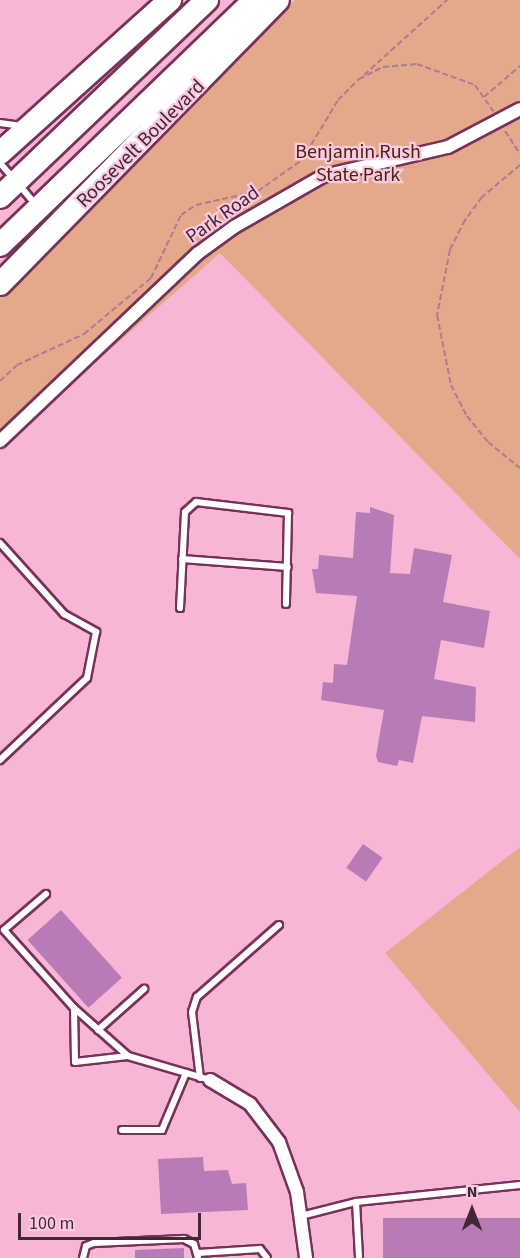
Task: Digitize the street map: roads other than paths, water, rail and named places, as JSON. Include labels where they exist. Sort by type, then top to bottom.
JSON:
[{"type":"highway","points":[[0,153],[170,0]]},
{"type":"highway","points":[[0,197],[207,0]]},
{"type":"highway","name":"Roosevelt Boulevard","points":[[0,245],[255,0]]},
{"type":"highway","name":"Roosevelt Boulevard","points":[[0,284],[278,0]]},
{"type":"street","name":"Park Road","points":[[0,441],[197,255],[234,227],[323,176],[448,147],[520,109]]},
{"type":"street","points":[[205,1079],[262,1116],[279,1142],[301,1216],[306,1258]]},
{"type":"lane","points":[[0,123],[28,127]]},
{"type":"lane","points":[[0,163],[40,209]]},
{"type":"lane","points":[[180,608],[185,512],[196,502],[288,513],[285,604]]},
{"type":"lane","points":[[0,543],[64,614],[96,632],[87,678],[0,760]]},
{"type":"lane","points":[[182,559],[288,567]]},
{"type":"lane","points":[[46,894],[4,930],[74,1008],[128,1056]]},
{"type":"lane","points":[[74,1008],[75,1062],[128,1056],[205,1079],[192,1012],[197,997],[279,925]]},
{"type":"lane","points":[[98,1030],[144,989]]},
{"type":"lane","points":[[122,1130],[162,1130],[186,1073]]},
{"type":"lane","points":[[301,1216],[356,1202],[520,1185]]},
{"type":"lane","points":[[356,1202],[359,1258]]},
{"type":"lane","points":[[83,1258],[86,1246],[94,1243],[183,1239],[198,1255],[260,1249],[267,1258]]},
{"type":"park label","name":"Benjamin Rush State Park","points":[[358,164]]}]
